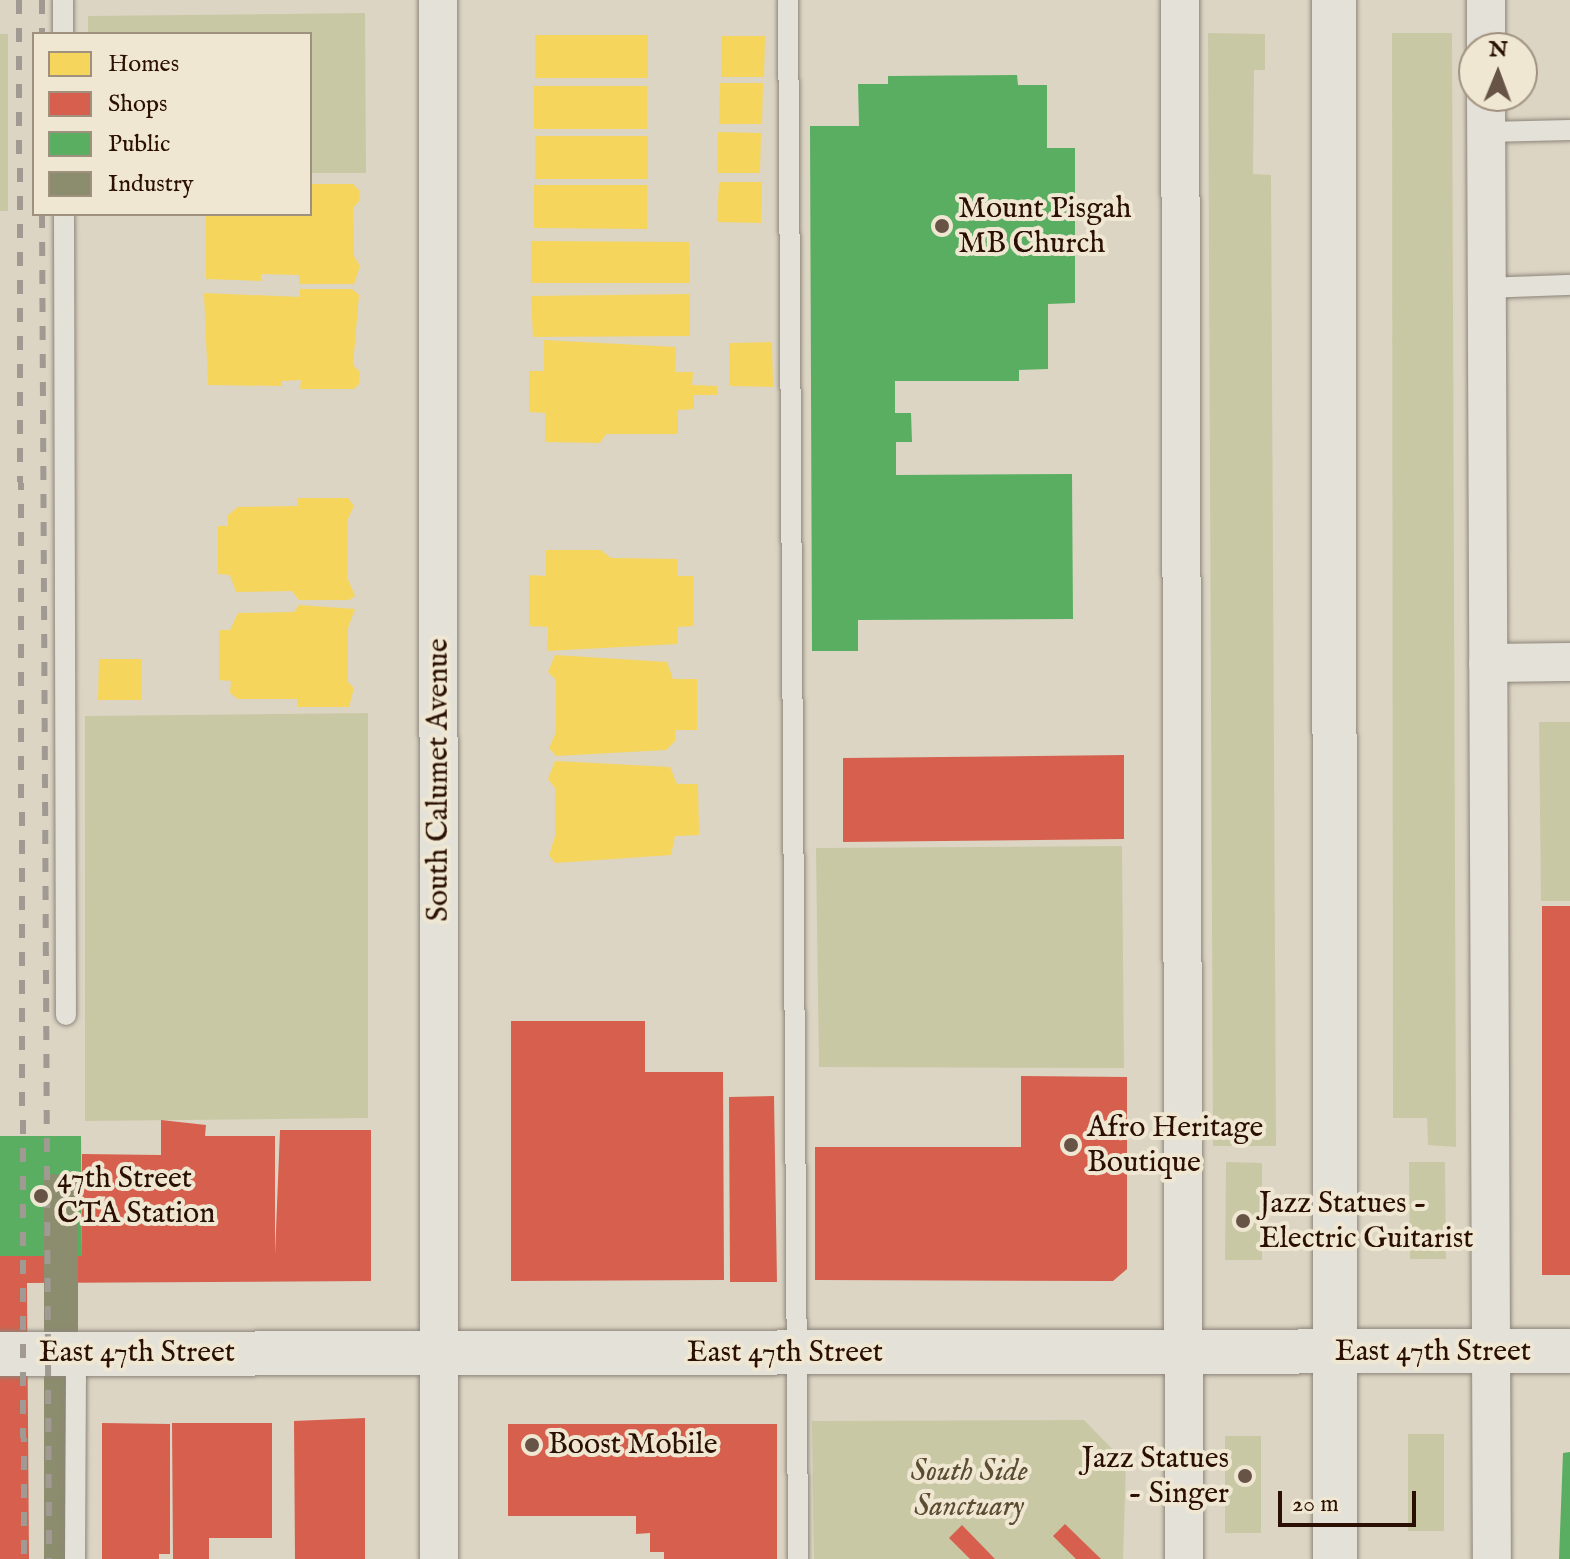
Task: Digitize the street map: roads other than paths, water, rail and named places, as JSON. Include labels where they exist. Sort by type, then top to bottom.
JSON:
[{"type":"main road","points":[[1334,0],[1335,1559]]},
{"type":"main road","name":"East 47th Street","points":[[0,1354],[1570,1351]]},
{"type":"street","name":"South Calumet Avenue","points":[[438,0],[439,1559]]},
{"type":"street","points":[[1180,0],[1184,1559]]},
{"type":"street","points":[[1486,0],[1486,32]]},
{"type":"street","points":[[1486,114],[1492,1559]]},
{"type":"street","points":[[1488,663],[1570,662]]},
{"type":"lane","points":[[63,0],[63,32]]},
{"type":"lane","points":[[788,0],[798,1559]]},
{"type":"lane","points":[[1486,114],[1570,130]]},
{"type":"lane","points":[[64,216],[66,1015]]},
{"type":"lane","points":[[1487,288],[1570,285]]},
{"type":"lane","points":[[75,1559],[76,1353]]},
{"type":"railway","points":[[19,0],[24,1559]]},
{"type":"railway","points":[[42,0],[42,32]]},
{"type":"railway","points":[[42,216],[49,1559]]},
{"type":"place","name":"Mount Pisgah MB Church","points":[[942,226]]},
{"type":"place","name":"Afro Heritage Boutique","points":[[1071,1145]]},
{"type":"place","name":"47th Street CTA Station","points":[[41,1196]]},
{"type":"place","name":"Jazz Statues - Electric Guitarist","points":[[1243,1221]]},
{"type":"place","name":"Boost Mobile","points":[[532,1445]]},
{"type":"place","name":"Jazz Statues - Singer","points":[[1245,1476]]},
{"type":"park label","name":"South Side Sanctuary","points":[[969,1489]]}]
